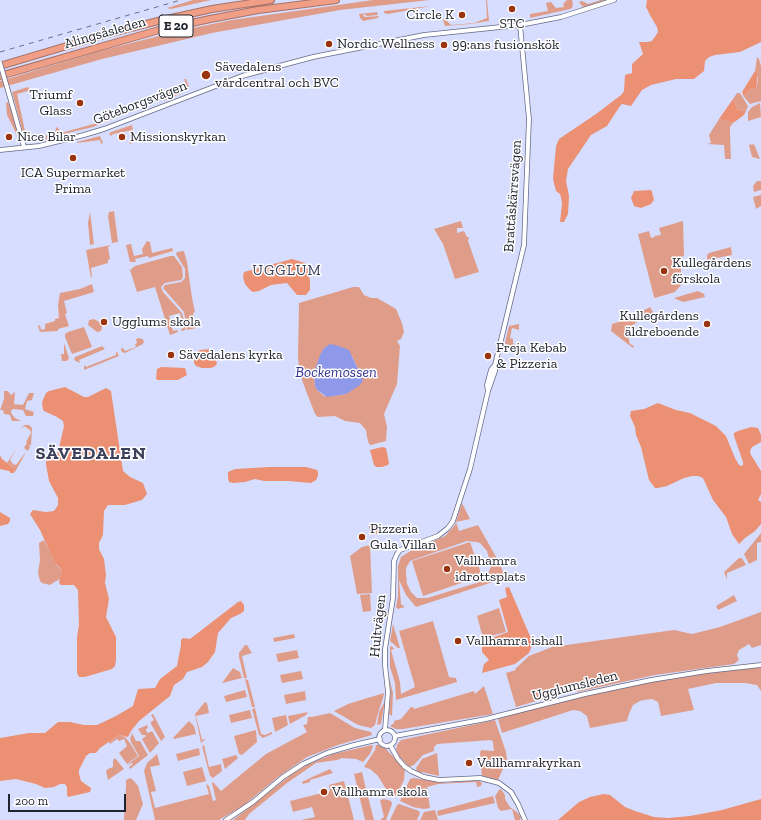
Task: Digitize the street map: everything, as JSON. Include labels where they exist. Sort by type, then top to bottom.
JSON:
[{"type":"highway","name":"E 20","points":[[0,66],[107,34],[162,20],[212,9],[271,0]]},
{"type":"highway","name":"Alingsåsleden","points":[[0,76],[158,30],[258,10],[336,0]]},
{"type":"street","name":"Göteborgsvägen","points":[[0,150],[54,143],[84,135],[104,129],[242,76],[313,57],[424,35],[520,25],[567,15],[614,0]]},
{"type":"street","name":"Brattåskärrsvägen","points":[[400,550],[438,536],[451,524],[470,469],[488,391],[495,371],[522,254],[525,235],[529,119],[520,25]]},
{"type":"street","points":[[0,63],[24,147]]},
{"type":"street","name":"Hultvägen","points":[[385,730],[388,692],[385,665],[386,642],[393,598],[394,561],[400,550]]},
{"type":"street","name":"Ugglumsleden","points":[[395,736],[486,719],[584,694],[651,680],[707,671],[761,665]]},
{"type":"street","points":[[385,730],[391,731],[395,736],[394,742],[390,745],[383,744],[380,739],[381,734],[385,730]]},
{"type":"street","points":[[226,820],[253,802],[283,777],[303,764],[327,753],[380,739]]},
{"type":"street","points":[[390,745],[404,766],[424,777],[439,780],[480,778],[499,783],[511,792],[518,804],[524,820]]},
{"type":"shaded area","points":[[193,0],[211,0],[171,9],[167,8]]},
{"type":"shaded area","points":[[373,0],[430,0],[340,10],[212,33],[102,59],[0,88],[0,81],[100,51],[178,31],[232,20]]},
{"type":"shaded area","points":[[486,0],[489,21],[470,24],[445,26],[443,20],[445,19],[451,25],[474,23],[487,18]]},
{"type":"shaded area","points":[[567,0],[572,0],[572,8],[530,18],[530,14],[548,11],[546,3],[551,2],[556,8],[564,7],[563,4]]},
{"type":"shaded area","points":[[601,0],[607,0],[584,7],[579,2],[582,1],[588,4]]},
{"type":"shaded area","points":[[647,0],[761,0],[761,42],[740,52],[709,57],[705,61],[704,71],[694,79],[676,79],[651,85],[642,90],[631,106],[622,104],[607,126],[591,135],[568,169],[566,181],[569,196],[568,214],[564,222],[560,222],[562,204],[561,197],[556,191],[553,179],[556,146],[559,139],[596,114],[624,91],[625,75],[632,73],[632,64],[643,54],[639,42],[652,41],[658,32],[657,27],[646,7]]},
{"type":"shaded area","points":[[431,6],[388,14],[384,13],[384,11]]},
{"type":"shaded area","points":[[377,12],[378,15],[367,16],[364,14],[363,16],[366,17],[379,16],[378,18],[363,21],[359,14]]},
{"type":"shaded area","points":[[757,57],[761,66],[761,101],[750,104],[744,97],[749,90],[756,88],[758,80],[758,74],[755,71]]},
{"type":"shaded area","points":[[755,71],[758,74],[756,88],[749,90],[744,97],[742,92]]},
{"type":"shaded area","points":[[184,79],[186,79],[189,87],[183,87],[180,90],[180,94],[163,101],[166,98],[167,92],[186,84]]},
{"type":"shaded area","points":[[28,87],[31,90],[17,94],[27,140],[46,138],[46,135],[48,136],[47,139],[27,141],[25,140],[12,92]]},
{"type":"shaded area","points":[[737,93],[740,93],[748,106],[746,111],[738,110],[733,99]]},
{"type":"shaded area","points":[[733,99],[738,110],[746,111],[744,115],[733,123],[719,119]]},
{"type":"shaded area","points":[[8,102],[19,139],[7,115],[6,103]]},
{"type":"shaded area","points":[[760,103],[761,117],[748,121],[748,112],[752,107]]},
{"type":"shaded area","points":[[115,118],[93,127],[55,136],[56,127],[61,133]]},
{"type":"shaded area","points":[[719,119],[733,123],[730,127],[731,159],[725,159],[724,145],[707,144],[711,143],[709,135]]},
{"type":"shaded area","points":[[132,125],[134,139],[130,144],[130,132],[128,131],[113,134],[111,136],[109,134],[111,132]]},
{"type":"shaded area","points":[[100,136],[103,143],[101,144],[100,140],[77,143],[77,142]]},
{"type":"shaded area","points":[[750,144],[754,144],[760,159],[752,157]]},
{"type":"shaded area","points":[[757,181],[761,181],[761,190],[754,192],[753,186]]},
{"type":"shaded area","points":[[651,190],[654,200],[651,204],[641,208],[634,206],[631,198],[634,191]]},
{"type":"shaded area","points":[[761,195],[761,206],[756,209],[753,197]]},
{"type":"shaded area","points":[[114,211],[118,242],[112,243],[108,216],[109,212]]},
{"type":"shaded area","points":[[90,212],[94,244],[90,245],[88,223]]},
{"type":"shaded area","points":[[461,221],[463,228],[457,228],[457,233],[464,231],[467,237],[469,237],[468,241],[479,272],[455,279],[443,244],[434,229]]},
{"type":"shaded area","name":"Kullegårdens förskola","points":[[683,221],[684,256],[681,257],[681,285],[675,292],[655,298],[638,234],[649,231],[651,238],[655,237],[654,236],[661,235],[659,228]]},
{"type":"shaded area","points":[[147,241],[150,242],[152,253],[172,248],[173,251],[149,258],[148,256],[135,259],[136,262],[130,262],[126,245],[131,244],[134,256],[143,254],[142,249]]},
{"type":"shaded area","points":[[111,245],[108,247],[110,259],[108,260],[108,263],[91,268],[91,278],[86,250]]},
{"type":"shaded area","points":[[731,247],[732,255],[707,260],[707,255],[709,253]]},
{"type":"shaded area","points":[[184,251],[195,312],[193,313],[196,328],[187,330],[184,312],[163,288],[165,285],[181,282],[185,278],[185,269],[176,254],[177,252]]},
{"type":"shaded area","points":[[174,256],[182,267],[183,277],[181,280],[165,283],[161,287],[163,292],[182,313],[186,327],[185,330],[181,330],[184,328],[180,313],[169,316],[173,331],[177,330],[178,332],[170,335],[155,287],[137,292],[130,270],[135,266]]},
{"type":"shaded area","points":[[292,259],[305,263],[307,266],[310,290],[306,295],[297,295],[287,283],[271,285],[259,291],[253,292],[245,284],[243,277],[244,272]]},
{"type":"shaded area","points":[[92,284],[94,292],[64,301],[67,313],[65,314],[69,326],[58,329],[58,331],[40,332],[38,326],[40,325],[41,330],[45,329],[45,324],[59,318],[58,305],[60,293],[80,289]]},
{"type":"shaded area","points":[[353,287],[359,287],[364,295],[371,298],[377,298],[396,309],[404,332],[401,339],[397,341],[400,346],[397,384],[384,414],[387,427],[386,441],[371,445],[369,444],[366,430],[360,423],[345,421],[335,416],[318,417],[315,414],[299,369],[299,303]],"holes":[[[352,356],[358,369],[351,390],[346,394],[324,396],[315,386],[314,372]]]},
{"type":"shaded area","points":[[698,291],[704,294],[705,297],[683,302],[674,298]]},
{"type":"shaded area","points":[[650,307],[653,312],[651,314],[626,330],[630,344],[634,346],[633,348],[611,331],[612,324],[625,320]]},
{"type":"shaded area","points":[[94,319],[103,324],[101,331],[97,332],[88,325],[89,320]]},
{"type":"shaded area","points":[[519,324],[519,330],[512,328],[510,338],[513,339],[513,343],[515,345],[508,347],[505,343],[509,326]]},
{"type":"shaded area","points":[[84,327],[92,347],[72,354],[65,334]]},
{"type":"shaded area","points":[[139,338],[144,341],[143,344],[125,353],[122,352],[122,348],[125,351],[136,347],[136,339]]},
{"type":"shaded area","points":[[64,343],[69,358],[67,361],[62,361],[61,354],[64,354]]},
{"type":"shaded area","points":[[102,346],[105,349],[79,360],[80,363],[74,360],[75,357]]},
{"type":"shaded area","points":[[210,349],[214,352],[217,364],[210,368],[196,366],[194,360],[198,351]]},
{"type":"shaded area","points":[[116,352],[119,356],[84,370],[85,365],[86,367],[116,355]]},
{"type":"shaded area","points":[[161,367],[185,368],[187,375],[178,380],[158,380],[156,379],[157,369]]},
{"type":"shaded area","points":[[65,387],[84,397],[88,397],[106,388],[111,391],[123,471],[130,477],[143,483],[147,494],[142,500],[125,505],[108,505],[104,511],[103,535],[99,543],[99,549],[104,559],[106,575],[105,583],[109,599],[106,617],[116,637],[116,660],[115,666],[112,669],[85,677],[79,677],[77,673],[77,637],[79,625],[78,590],[74,585],[61,585],[59,583],[62,570],[55,563],[40,530],[30,514],[33,510],[46,512],[54,511],[58,505],[58,498],[49,481],[46,461],[58,452],[64,426],[63,421],[43,410],[42,402],[46,393],[49,391]]},
{"type":"shaded area","points":[[4,391],[8,391],[11,395],[15,392],[14,404],[23,405],[29,393],[34,393],[32,400],[27,401],[25,409],[34,412],[33,416],[26,416],[23,410],[12,409],[11,413],[15,418],[21,421],[12,421],[10,415],[4,414],[3,410],[0,410],[4,399]]},
{"type":"shaded area","points":[[658,403],[676,410],[690,413],[716,426],[726,436],[735,458],[739,465],[742,466],[743,462],[734,433],[751,427],[758,428],[761,435],[761,442],[752,447],[750,451],[761,471],[761,494],[758,500],[761,502],[761,524],[739,544],[732,534],[726,517],[713,500],[703,478],[692,476],[658,488],[655,488],[649,480],[641,447],[630,416],[631,411],[644,409]]},
{"type":"shaded area","points":[[24,425],[29,425],[32,428],[31,445],[29,445],[30,447],[28,451],[24,448],[31,433],[30,430],[24,426],[20,430]]},
{"type":"shaded area","points":[[382,447],[386,448],[389,463],[388,465],[382,467],[376,467],[374,465],[370,450]]},
{"type":"shaded area","points":[[17,448],[10,460],[13,464],[16,465],[25,454],[15,472],[13,467],[7,463]]},
{"type":"shaded area","points":[[0,455],[2,459],[15,469],[14,473],[0,469]]},
{"type":"shaded area","points":[[306,467],[317,470],[318,476],[316,480],[311,483],[264,481],[255,479],[245,482],[229,482],[228,472],[235,469]]},
{"type":"shaded area","points":[[462,503],[470,519],[456,522],[459,531],[478,525],[499,562],[504,578],[501,581],[496,580],[495,574],[493,582],[416,607],[406,595],[399,580],[401,604],[405,607],[398,609],[396,607],[398,596],[398,566],[401,557],[412,550],[445,536],[455,525]],"holes":[[[467,541],[480,543],[487,551],[491,566],[487,577],[483,581],[427,598],[417,598],[411,592],[407,584],[406,573],[406,568],[410,561]]]},
{"type":"shaded area","points":[[0,512],[10,518],[8,524],[0,526]]},
{"type":"shaded area","points":[[380,525],[381,533],[371,535],[369,526]]},
{"type":"shaded area","points":[[761,533],[761,542],[757,543],[757,560],[749,564],[744,554]]},
{"type":"shaded area","points":[[44,540],[57,566],[62,570],[59,580],[50,585],[40,581],[38,573],[40,560],[39,543]]},
{"type":"shaded area","name":"Vallhamra idrottsplats","points":[[470,542],[482,576],[423,596],[412,561]]},
{"type":"shaded area","points":[[370,545],[372,593],[357,594],[350,556],[362,547]]},
{"type":"shaded area","points":[[739,558],[742,558],[746,565],[727,573],[727,579],[724,572]]},
{"type":"shaded area","points":[[509,587],[533,643],[529,653],[515,664],[482,673],[484,664],[489,660],[482,652],[483,641],[508,632],[499,600],[507,597],[505,588]]},
{"type":"shaded area","points":[[370,594],[371,611],[363,612],[360,595]]},
{"type":"shaded area","points":[[734,595],[737,601],[718,610],[716,606]]},
{"type":"shaded area","points":[[241,601],[244,605],[244,611],[231,618],[218,633],[215,652],[208,662],[202,667],[187,672],[183,679],[174,685],[170,696],[139,721],[128,737],[119,735],[100,748],[96,753],[90,753],[86,756],[79,770],[79,774],[81,781],[91,788],[90,792],[68,797],[67,787],[65,784],[45,788],[16,779],[0,781],[0,738],[29,733],[45,733],[58,722],[97,725],[116,716],[133,706],[138,689],[155,688],[160,679],[177,666],[181,640],[183,638],[190,639]]},
{"type":"shaded area","points":[[499,608],[506,632],[483,638],[477,616]]},
{"type":"shaded area","points":[[761,612],[761,645],[752,648],[749,644],[739,650],[737,655],[739,660],[734,664],[655,675],[577,692],[576,689],[516,707],[506,673],[516,670],[515,669],[529,656],[552,647],[674,630],[692,634],[720,627]]},
{"type":"shaded area","points":[[433,621],[449,677],[456,678],[457,682],[396,700],[395,683],[390,667],[390,647],[392,646],[394,649],[391,650],[400,682],[401,694],[415,687],[399,631]]},
{"type":"shaded area","points":[[393,624],[400,648],[390,641]]},
{"type":"shaded area","points":[[294,634],[295,638],[274,642],[273,638]]},
{"type":"shaded area","points":[[245,645],[247,645],[252,653],[242,656],[247,678],[244,678],[239,657],[239,653]]},
{"type":"shaded area","points":[[297,650],[299,658],[278,662],[276,654]]},
{"type":"shaded area","points":[[761,666],[761,691],[757,685],[745,683],[716,683],[688,689],[694,710],[661,716],[658,702],[652,699],[640,701],[633,705],[627,721],[590,728],[587,716],[580,711],[573,710],[502,733],[498,719],[552,703],[663,679]]},
{"type":"shaded area","points":[[233,668],[240,672],[242,678],[222,683]]},
{"type":"shaded area","points":[[301,671],[303,679],[282,683],[280,675]]},
{"type":"shaded area","points":[[388,673],[393,693],[392,716],[389,714],[391,690]]},
{"type":"shaded area","points":[[245,679],[248,680],[255,707],[252,707]]},
{"type":"shaded area","points":[[484,686],[493,714],[403,729],[396,729],[390,726],[394,723],[394,721],[401,719],[411,707],[414,709],[474,691],[475,694]]},
{"type":"shaded area","points":[[245,690],[247,697],[226,702],[224,696]]},
{"type":"shaded area","points":[[305,691],[306,700],[286,704],[284,695]]},
{"type":"shaded area","points":[[384,693],[375,725],[371,728],[358,725],[334,711],[348,704]]},
{"type":"shaded area","points":[[385,701],[381,724],[377,725],[379,712]]},
{"type":"shaded area","points":[[205,702],[207,703],[209,713],[196,716],[202,740],[206,739],[201,743],[195,714]]},
{"type":"shaded area","points":[[255,708],[261,734],[265,735],[272,732],[272,734],[263,738],[259,735],[252,709]]},
{"type":"shaded area","points":[[250,710],[252,718],[231,723],[229,715]]},
{"type":"shaded area","points":[[308,712],[306,715],[290,724],[288,716]]},
{"type":"shaded area","points":[[330,713],[355,728],[371,732],[372,735],[338,745],[307,757],[278,777],[243,806],[219,820],[155,820],[144,771],[147,763],[157,754],[160,765],[150,767],[156,791],[151,792],[155,808],[209,794],[206,784],[209,786],[213,801],[216,800],[213,782],[221,791],[266,754],[307,732],[303,725],[307,724],[308,717]]},
{"type":"shaded area","points":[[153,714],[165,737],[161,741],[151,724],[154,720],[151,715]]},
{"type":"shaded area","points":[[286,715],[288,725],[275,732],[272,718]]},
{"type":"shaded area","points":[[495,720],[506,752],[507,760],[498,780],[482,776],[480,753],[481,750],[494,751],[493,742],[491,740],[437,744],[434,747],[434,751],[423,755],[414,765],[409,767],[399,756],[396,749],[401,740]]},
{"type":"shaded area","points":[[189,721],[194,726],[196,734],[174,739],[173,738]]},
{"type":"shaded area","points":[[147,725],[148,728],[146,731],[148,733],[152,731],[159,743],[150,753],[142,739],[146,736],[142,735],[138,729]]},
{"type":"shaded area","points":[[256,730],[257,742],[242,755],[239,754],[234,736]]},
{"type":"shaded area","points":[[131,731],[136,741],[140,741],[148,755],[130,769],[129,767],[133,764],[127,765],[139,756],[131,742]]},
{"type":"shaded area","points":[[119,735],[125,737],[138,756],[127,764],[119,753],[127,746],[124,739],[119,741],[117,739],[110,744],[109,742]]},
{"type":"shaded area","points":[[204,745],[209,767],[221,764],[222,771],[213,778],[210,776],[202,746]]},
{"type":"shaded area","points":[[372,745],[373,747],[370,754],[363,762],[356,759],[342,758],[316,763],[287,783],[249,814],[245,820],[233,820],[292,774],[307,765],[333,754]]},
{"type":"shaded area","points":[[376,745],[385,748],[405,769],[404,780],[395,796],[389,794],[378,776],[370,769],[364,767],[375,750]]},
{"type":"shaded area","points":[[199,748],[200,755],[178,761],[176,754]]},
{"type":"shaded area","points":[[437,753],[439,776],[417,771],[416,768],[422,759]]},
{"type":"shaded area","points":[[236,755],[238,758],[225,769],[222,759]]},
{"type":"shaded area","points":[[115,758],[124,769],[108,780],[106,771],[113,767],[113,760]]},
{"type":"shaded area","points":[[202,767],[206,781],[187,786],[183,772]]},
{"type":"shaded area","points":[[330,769],[333,773],[310,780],[310,782],[303,784],[302,782]]},
{"type":"shaded area","points":[[362,772],[374,820],[365,820],[354,774]]},
{"type":"shaded area","points":[[130,778],[138,786],[143,804],[136,820],[124,820],[126,780]]},
{"type":"shaded area","points":[[414,778],[444,783],[478,780],[482,783],[481,786],[477,787],[476,782],[438,784],[427,787],[430,808],[424,809],[413,807],[400,801],[410,779]]},
{"type":"shaded area","points":[[344,781],[354,820],[301,820],[315,817],[312,807],[293,812],[290,801],[330,791],[329,785]]},
{"type":"shaded area","points":[[501,789],[510,807],[521,817],[520,820],[515,820],[512,809],[501,811],[498,808],[495,796]]},
{"type":"shaded area","points":[[604,794],[610,795],[625,807],[635,811],[654,817],[668,818],[690,816],[722,810],[761,799],[761,820],[558,820],[579,802],[590,797]]},
{"type":"shaded area","points":[[493,796],[495,803],[438,816],[437,811]]},
{"type":"shaded area","points":[[384,799],[391,801],[392,804],[386,820],[380,820],[384,817],[380,800]]},
{"type":"shaded area","points":[[399,804],[419,811],[420,813],[417,820],[390,820],[397,805]]},
{"type":"shaded area","points":[[435,810],[438,820],[420,820],[424,812]]},
{"type":"water","name":"Bockemossen","points":[[330,344],[349,350],[363,380],[360,385],[346,394],[327,397],[317,390],[315,386],[314,372],[324,348]]},
{"type":"railway","points":[[0,52],[181,0]]},
{"type":"place","name":"STC","points":[[512,9]]},
{"type":"place","name":"Circle K","points":[[462,15]]},
{"type":"place","name":"Nordic Wellness","points":[[329,44]]},
{"type":"place","name":"99:ans fusionskök","points":[[444,45]]},
{"type":"place","name":"Sävedalens vårdcentral och BVC","points":[[206,75]]},
{"type":"place","name":"Triumf Glass","points":[[80,103]]},
{"type":"place","name":"Nice Bilar","points":[[9,137]]},
{"type":"place","name":"Missionskyrkan","points":[[122,137]]},
{"type":"place","name":"ICA Supermarket Prima","points":[[73,158]]},
{"type":"place","name":"Kullegårdens förskola","points":[[664,271]]},
{"type":"place","name":"Ugglums skola","points":[[104,322]]},
{"type":"place","name":"Kullegårdens äldreboende","points":[[707,324]]},
{"type":"place","name":"Sävedalens kyrka","points":[[171,355]]},
{"type":"place","name":"Freja Kebab & Pizzeria","points":[[488,356]]},
{"type":"place","name":"Pizzeria Gula Villan","points":[[362,537]]},
{"type":"place","name":"Vallhamra idrottsplats","points":[[447,569]]},
{"type":"place","name":"Vallhamra ishall","points":[[458,641]]},
{"type":"place","name":"Vallhamrakyrkan","points":[[469,763]]},
{"type":"place","name":"Vallhamra skola","points":[[324,792]]},
{"type":"district","name":"UGGLUM","points":[[287,271]]},
{"type":"district","name":"SÄVEDALEN","points":[[91,454]]}]
